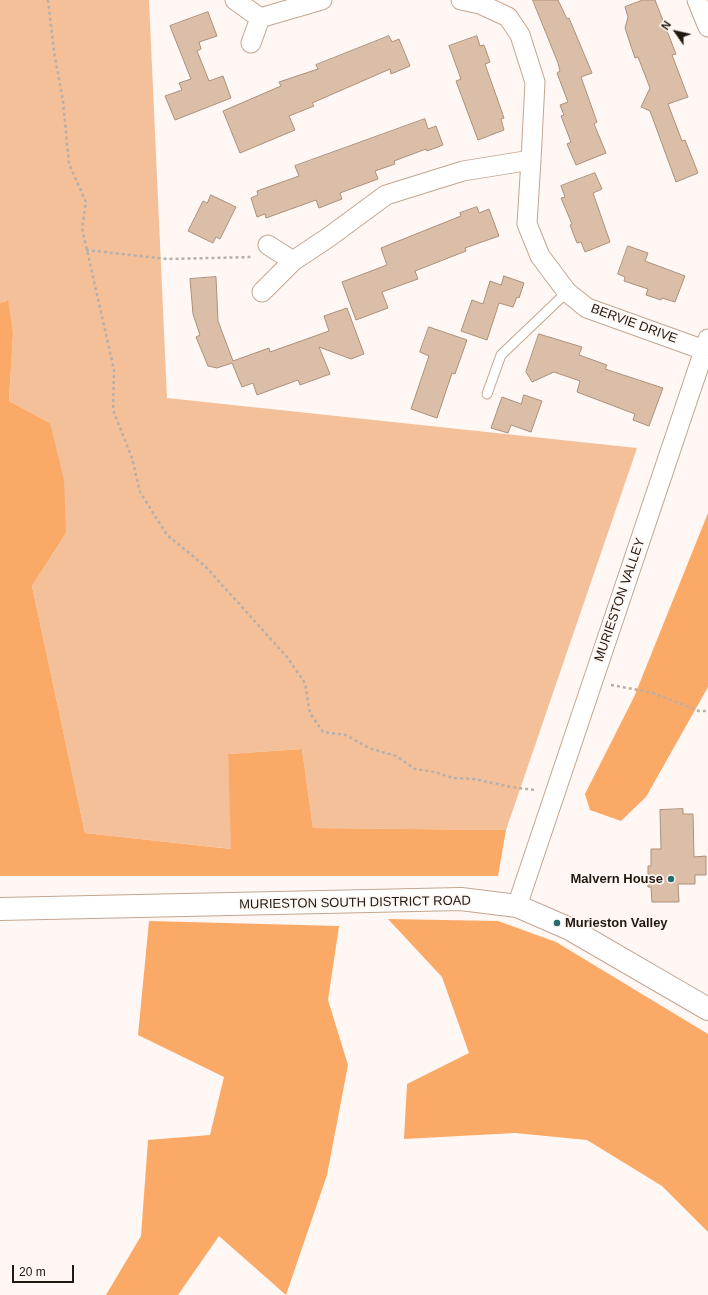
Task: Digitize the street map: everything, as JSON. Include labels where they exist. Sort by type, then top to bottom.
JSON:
[{"type":"street","points":[[235,0],[260,18]]},
{"type":"street","points":[[260,18],[322,0]]},
{"type":"street","name":"BERVIE DRIVE","points":[[461,0],[480,4],[508,18],[520,35],[535,82],[527,224],[540,256],[567,292],[587,308],[706,344]]},
{"type":"street","points":[[697,0],[708,27]]},
{"type":"street","points":[[251,43],[260,18]]},
{"type":"street","points":[[262,292],[293,261],[329,237],[386,195],[463,171],[531,160]]},
{"type":"street","points":[[268,244],[293,261]]},
{"type":"street","name":"MURIESTON VALLEY","points":[[518,906],[706,344]]},
{"type":"street","name":"MURIESTON SOUTH DISTRICT ROAD","points":[[0,909],[461,899],[518,906],[570,929],[708,1009]]},
{"type":"lane","points":[[487,394],[501,355],[567,292]]},
{"type":"path","points":[[48,0],[54,52],[63,101],[69,164],[86,202],[82,228],[114,370],[113,410],[132,458],[140,492],[167,535],[205,566],[287,657],[305,682],[310,713],[323,732],[346,734],[369,748],[396,756],[415,768],[435,772],[453,778],[474,779],[510,788],[556,791]]},
{"type":"path","points":[[86,250],[167,259],[259,257],[268,244]]},
{"type":"path","points":[[593,681],[650,692],[699,711],[708,711]]},
{"type":"shaded area","points":[[0,0],[149,0],[167,398],[637,448],[506,830],[313,828],[302,749],[228,754],[232,849],[85,833],[32,586],[66,533],[50,423],[9,401],[13,333],[7,300],[0,303]]},
{"type":"shaded area","points":[[8,300],[13,333],[9,401],[50,423],[64,480],[66,533],[32,586],[85,833],[231,849],[228,754],[302,749],[313,828],[506,830],[498,876],[0,876],[0,303]]},
{"type":"shaded area","points":[[708,513],[708,687],[646,797],[621,821],[590,810],[585,794],[634,697]]},
{"type":"shaded area","points":[[388,919],[498,921],[556,942],[708,1034],[708,1232],[662,1186],[587,1140],[515,1133],[404,1139],[407,1084],[469,1053],[442,977]]},
{"type":"shaded area","points":[[149,921],[339,926],[328,1000],[348,1065],[327,1175],[286,1295],[219,1236],[178,1295],[106,1295],[141,1236],[148,1140],[210,1135],[224,1077],[138,1035]]},
{"type":"building","points":[[533,0],[558,0],[567,19],[569,18],[592,73],[581,77],[597,122],[594,124],[606,153],[576,165],[567,144],[571,142],[561,116],[564,115],[560,105],[568,102],[557,73],[560,71],[558,63]]},
{"type":"building","points":[[643,0],[655,0],[676,54],[672,55],[688,97],[668,104],[682,141],[685,140],[698,173],[676,182],[650,111],[641,107],[650,88],[638,57],[635,58],[625,28],[628,17],[625,7]]},
{"type":"building","points":[[208,12],[217,36],[199,42],[201,49],[197,51],[209,81],[223,76],[231,98],[175,120],[165,96],[182,90],[179,83],[191,79],[170,26]]},
{"type":"building","points":[[389,36],[392,42],[399,39],[410,66],[391,74],[390,69],[312,103],[314,106],[289,116],[295,130],[240,153],[223,111],[281,86],[279,82],[318,69],[316,65]]},
{"type":"building","points":[[477,36],[480,46],[484,45],[490,62],[485,64],[504,118],[501,119],[504,130],[478,140],[456,81],[461,79],[449,46]]},
{"type":"building","points":[[425,119],[428,129],[436,126],[443,145],[427,151],[426,149],[394,161],[395,164],[375,171],[378,179],[340,193],[342,199],[319,208],[316,200],[266,218],[265,214],[257,217],[251,198],[258,195],[257,191],[299,176],[295,166]]},
{"type":"building","points":[[595,173],[602,189],[593,193],[610,242],[585,252],[581,242],[577,243],[570,225],[572,224],[561,198],[565,197],[561,186]]},
{"type":"building","points":[[211,195],[236,207],[220,239],[216,237],[213,243],[188,231],[203,201],[207,203]]},
{"type":"building","points":[[477,207],[479,213],[489,209],[499,236],[465,248],[466,251],[415,271],[418,279],[382,292],[388,308],[356,320],[342,282],[387,265],[381,248],[461,216],[460,213]]},
{"type":"building","points":[[628,246],[648,253],[645,261],[685,276],[675,302],[662,298],[661,300],[646,295],[648,289],[624,281],[625,277],[618,274]]},
{"type":"building","points":[[504,276],[524,283],[519,298],[517,297],[513,307],[499,303],[487,340],[461,331],[472,300],[483,304],[490,281],[501,285]]},
{"type":"building","points":[[216,277],[218,321],[233,361],[269,348],[270,352],[329,331],[324,316],[347,308],[364,354],[351,359],[319,347],[330,374],[300,385],[298,380],[257,395],[253,383],[242,387],[232,363],[217,368],[208,366],[196,337],[200,335],[193,314],[190,279]]},
{"type":"building","points":[[429,327],[467,340],[455,374],[452,373],[437,418],[411,409],[429,356],[420,352]]},
{"type":"building","points":[[539,334],[582,347],[579,355],[607,365],[605,369],[663,388],[649,426],[633,420],[635,414],[577,392],[580,381],[554,372],[532,382],[526,372]]},
{"type":"building","points":[[524,395],[542,401],[531,432],[511,425],[508,433],[491,428],[502,397],[521,404]]},
{"type":"building","name":"Malvern House","points":[[683,809],[683,814],[693,814],[694,857],[706,856],[706,875],[695,875],[695,884],[678,884],[679,902],[652,902],[651,887],[648,887],[648,866],[651,866],[651,849],[661,849],[660,810]]},
{"type":"place","name":"Malvern House","points":[[671,879]]},
{"type":"place","name":"Murieston Valley","points":[[557,923]]}]
